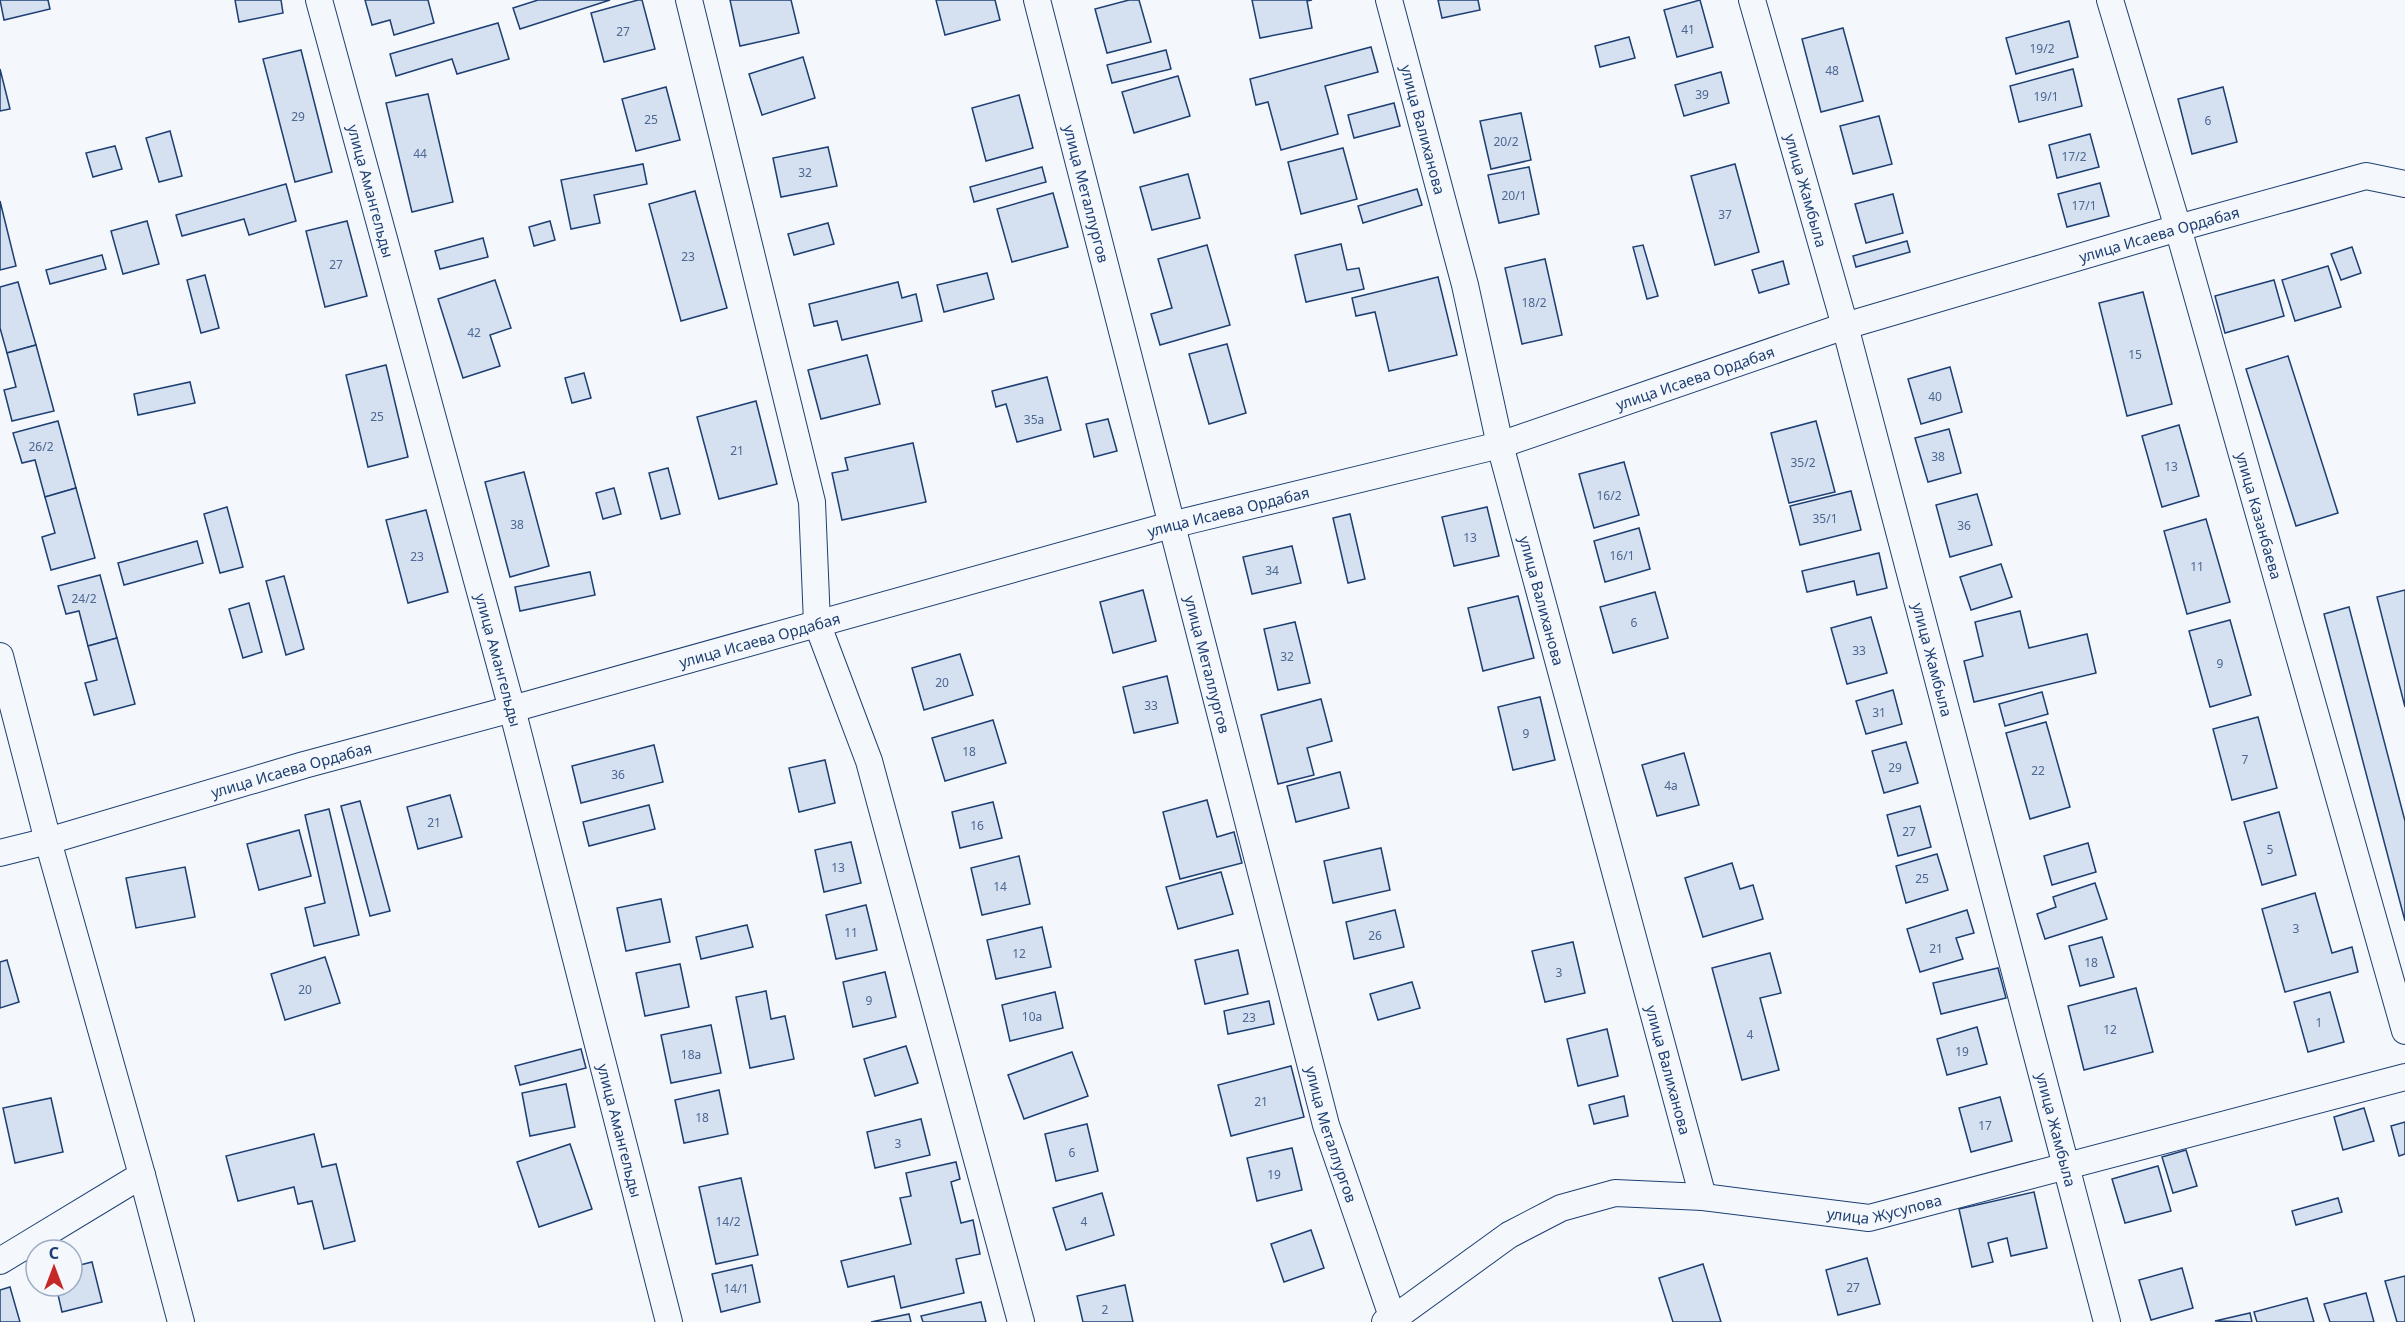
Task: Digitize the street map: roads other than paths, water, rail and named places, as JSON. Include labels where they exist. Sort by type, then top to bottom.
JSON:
[{"type":"street","name":"улица Амангельды","points":[[319,0],[512,709],[669,1322]]},
{"type":"street","points":[[689,0],[813,502],[817,623],[869,761],[1021,1322]]},
{"type":"street","name":"улица Металлургов","points":[[1036,0],[1326,1125],[1391,1321]]},
{"type":"street","name":"улица Валиханова","points":[[1389,0],[1465,285],[1500,445],[1703,1197]]},
{"type":"street","name":"улица Жамбыла","points":[[1752,0],[1845,326],[2107,1322]]},
{"type":"street","name":"улица Казанбаева","points":[[2110,0],[2178,228],[2405,1031]]},
{"type":"street","name":"улица Исаева Ордабая","points":[[0,853],[48,841],[304,765],[1171,525],[1500,445],[1845,326],[2178,228],[2366,176],[2405,184]]},
{"type":"street","points":[[0,656],[48,841],[142,1175],[180,1322]]},
{"type":"street","name":"улица Жусупова","points":[[1391,1321],[1509,1235],[1561,1208],[1615,1193],[1703,1197],[1869,1218],[2405,1077]]},
{"type":"street","points":[[0,1261],[142,1175]]}]
